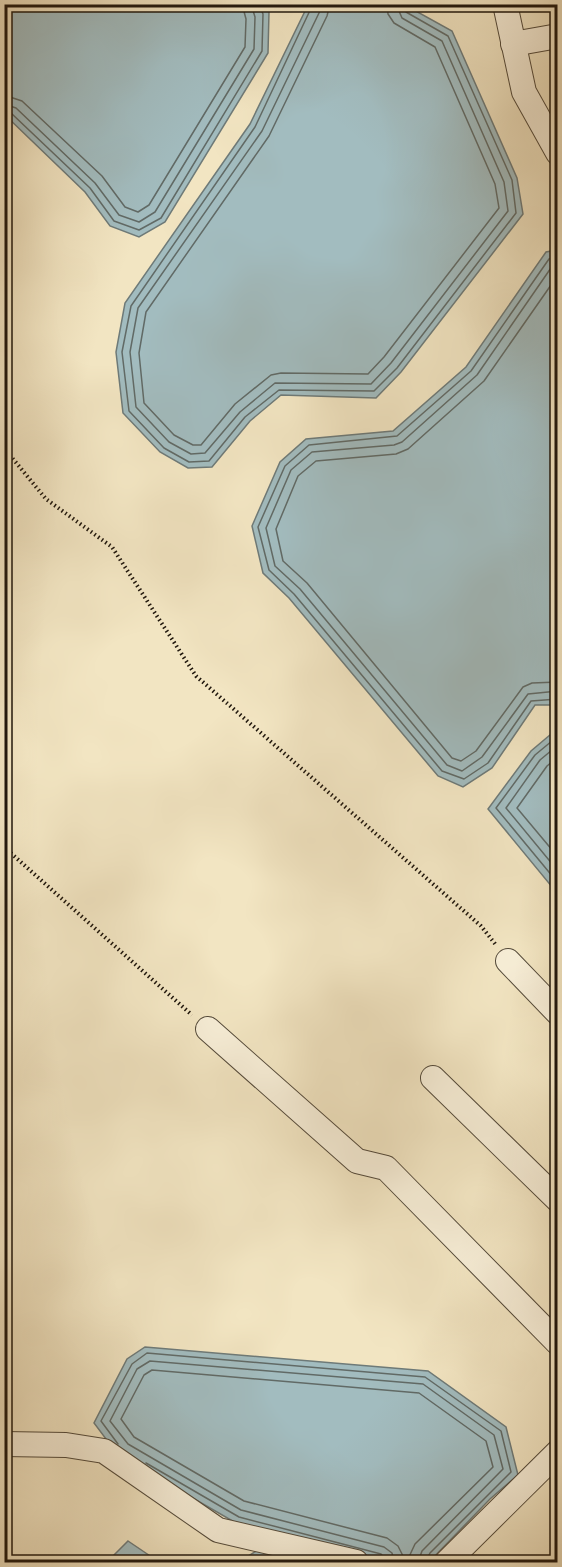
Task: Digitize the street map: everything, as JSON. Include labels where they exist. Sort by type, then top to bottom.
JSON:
[{"type":"street","points":[[505,4],[524,92],[558,153]]},
{"type":"street","points":[[513,44],[558,36]]},
{"type":"street","points":[[508,961],[558,1013]]},
{"type":"street","points":[[208,1029],[357,1161],[386,1168],[558,1343]]},
{"type":"street","points":[[433,1078],[558,1200]]},
{"type":"street","points":[[4,1444],[66,1445],[104,1451],[218,1530],[356,1563]]},
{"type":"street","points":[[447,1563],[558,1452]]},
{"type":"path","points":[[4,448],[46,499],[112,547],[196,676],[481,926],[508,961]]},
{"type":"path","points":[[4,847],[208,1029]]},
{"type":"water","points":[[4,5],[264,5],[269,12],[268,53],[165,222],[139,237],[110,226],[85,192],[5,115]]},
{"type":"water","points":[[308,5],[405,5],[452,31],[517,178],[523,214],[401,372],[376,398],[281,395],[250,421],[212,467],[188,468],[160,452],[123,413],[116,352],[125,303],[250,124]]},
{"type":"water","points":[[557,250],[557,705],[535,705],[492,768],[463,787],[438,776],[289,598],[263,573],[252,526],[280,462],[306,439],[393,431],[466,367],[546,252]]},
{"type":"water","points":[[557,729],[557,893],[488,809],[531,751]]},
{"type":"water","points":[[145,1347],[428,1371],[506,1427],[518,1475],[490,1499],[429,1562],[390,1562],[236,1523],[118,1455],[94,1423],[127,1359]]},
{"type":"water","points":[[128,1541],[159,1562],[107,1562]]},
{"type":"water","points":[[258,1550],[302,1562],[250,1562],[245,1558]]}]
